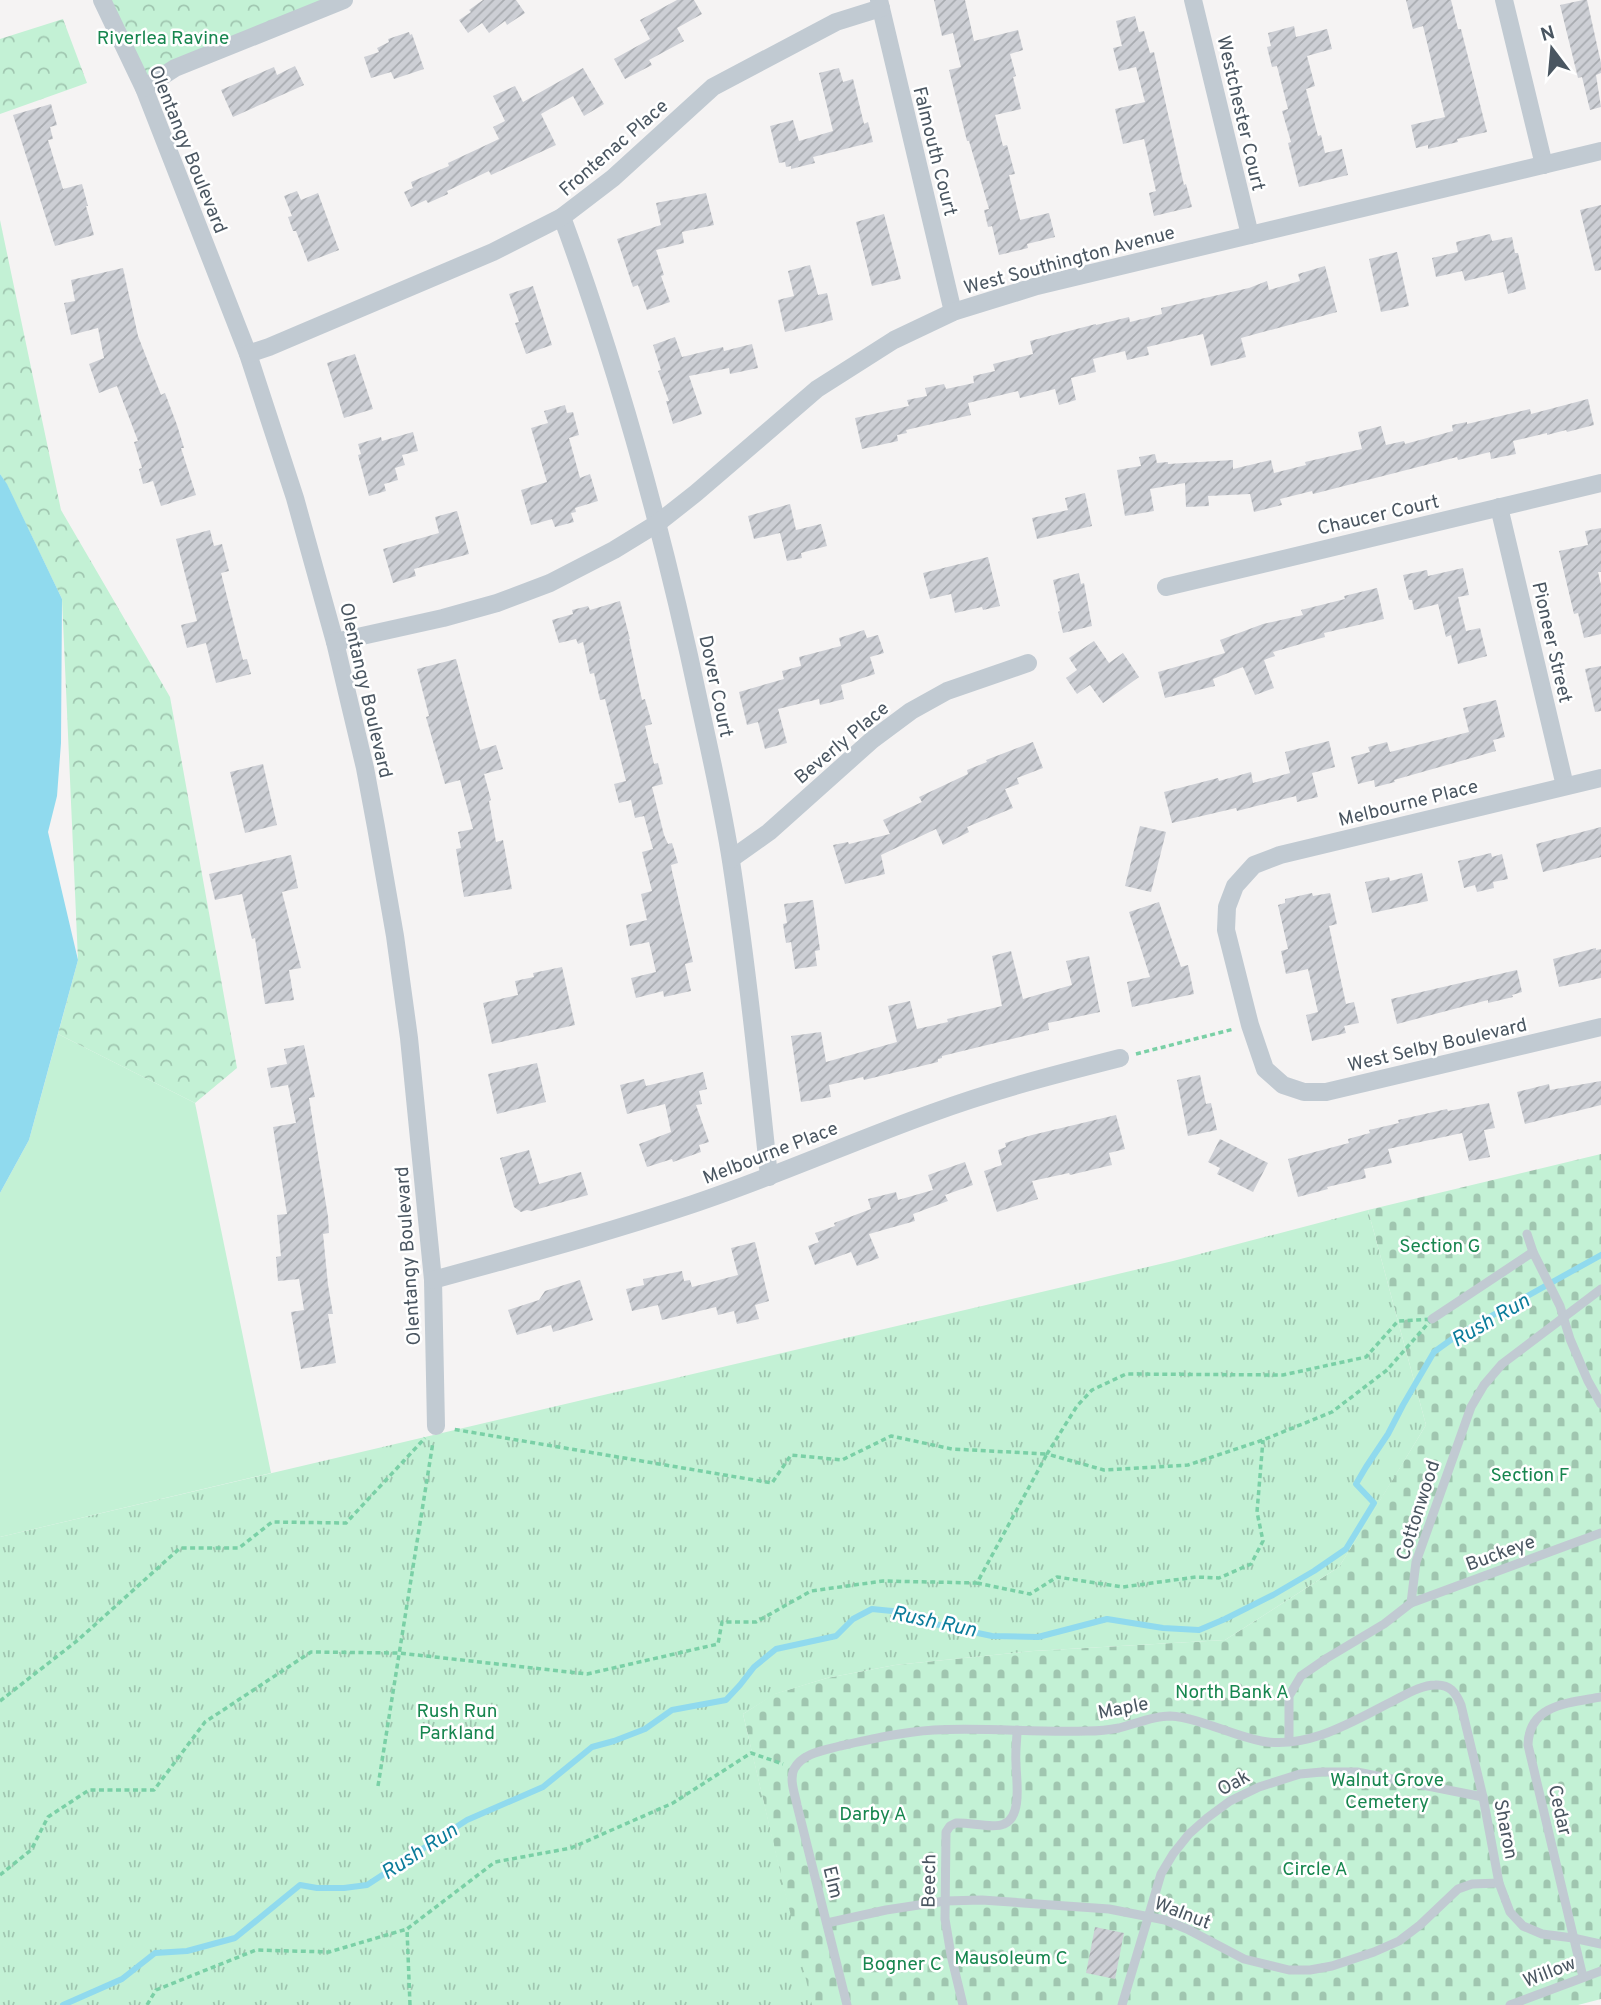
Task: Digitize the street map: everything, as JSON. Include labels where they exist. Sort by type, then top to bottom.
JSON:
[{"type":"street","name":"Olentangy Boulevard","points":[[102,0],[144,88],[248,354],[295,498],[335,642],[365,768],[395,936],[409,1038],[433,1280],[436,1426]]},
{"type":"street","points":[[144,88],[175,68],[344,0]]},
{"type":"street","name":"Westchester Court","points":[[1194,0],[1250,235]]},
{"type":"street","points":[[1504,0],[1544,164]]},
{"type":"street","name":"Frontenac Place","points":[[248,354],[469,263],[562,217],[613,178],[713,87],[836,22],[880,4]]},
{"type":"street","name":"Falmouth Court","points":[[880,4],[954,312]]},
{"type":"street","name":"West Southington Avenue","points":[[335,642],[497,603],[561,577],[614,550],[659,523],[696,494],[817,389],[894,340],[954,312],[1037,286],[1601,151]]},
{"type":"street","name":"Dover Court","points":[[562,217],[610,357],[659,523],[680,612],[731,859],[751,1008],[769,1177]]},
{"type":"street","name":"Chaucer Court","points":[[1166,587],[1601,483]]},
{"type":"street","name":"Pioneer Street","points":[[1499,508],[1565,786]]},
{"type":"street","name":"Beverly Place","points":[[731,859],[769,832],[872,740],[911,711],[947,691],[1028,663]]},
{"type":"street","name":"Melbourne Place","points":[[1250,1025],[1226,930],[1227,907],[1235,886],[1254,865],[1280,855],[1601,778]]},
{"type":"street","name":"West Selby Boulevard","points":[[1250,1025],[1265,1069],[1283,1084],[1304,1093],[1326,1092],[1601,1027]]},
{"type":"street","name":"Melbourne Place","points":[[433,1280],[692,1204],[1003,1088],[1120,1058]]},
{"type":"lane","points":[[1527,1234],[1560,1306],[1588,1381],[1601,1404]]},
{"type":"lane","points":[[1432,1319],[1533,1252]]},
{"type":"lane","name":"Cottonwood","points":[[1411,1603],[1416,1562],[1461,1429],[1484,1385],[1502,1364],[1601,1289]]},
{"type":"lane","name":"Buckeye","points":[[1411,1603],[1601,1533]]},
{"type":"lane","points":[[1289,1741],[1289,1696],[1301,1676],[1384,1624],[1411,1603]]},
{"type":"lane","name":"Maple","points":[[795,1767],[801,1760],[824,1750],[905,1733],[936,1730],[1087,1731],[1116,1729],[1166,1716],[1188,1718],[1265,1742],[1289,1741],[1313,1738],[1336,1729],[1416,1690],[1434,1685],[1449,1687]]},
{"type":"lane","name":"Sharon","points":[[1449,1687],[1456,1693],[1461,1705],[1483,1797],[1499,1883],[1510,1912],[1523,1926],[1542,1934],[1601,1944]]},
{"type":"lane","name":"Cedar","points":[[1583,1977],[1528,1745],[1529,1732],[1545,1711],[1601,1697]]},
{"type":"lane","name":"Beech","points":[[963,2005],[946,1920],[946,1832],[956,1823],[998,1825],[1006,1823],[1012,1817],[1017,1795],[1017,1730]]},
{"type":"lane","name":"Elm","points":[[795,1767],[791,1777],[797,1805],[847,2005]]},
{"type":"lane","name":"Oak","points":[[1122,2005],[1161,1874],[1189,1834],[1230,1801],[1259,1787],[1300,1774],[1322,1772],[1357,1772],[1483,1797]]},
{"type":"lane","name":"Walnut","points":[[827,1923],[945,1901],[982,1900],[1110,1909],[1165,1920],[1244,1959],[1289,1970],[1310,1970],[1363,1956],[1399,1941],[1458,1889],[1472,1884],[1499,1883]]},
{"type":"lane","name":"Willow","points":[[1510,2005],[1601,1971]]},
{"type":"path","points":[[1120,1058],[1250,1025]]},
{"type":"path","points":[[436,1426],[772,1483],[791,1455],[842,1460],[891,1436],[952,1449],[1047,1454],[1104,1470],[1188,1465],[1263,1440],[1332,1412],[1387,1370],[1432,1319]]},
{"type":"path","points":[[977,1583],[1047,1454],[1077,1406],[1092,1390],[1126,1374],[1283,1375],[1366,1357],[1398,1321],[1432,1319]]},
{"type":"path","points":[[378,1786],[436,1426]]},
{"type":"path","points":[[0,1701],[78,1640],[180,1548],[239,1548],[272,1522],[346,1523],[436,1426]]},
{"type":"path","points":[[0,1875],[31,1850],[48,1817],[89,1790],[153,1790],[205,1722],[311,1652],[399,1653],[587,1674],[719,1644],[722,1622],[756,1622],[811,1591],[883,1581],[977,1583],[1030,1594],[1058,1577],[1124,1587],[1196,1577],[1219,1578],[1251,1564],[1264,1541],[1257,1512],[1263,1440]]},
{"type":"path","points":[[146,2005],[156,1990],[256,1950],[329,1952],[407,1929],[495,1862],[571,1848],[673,1803],[751,1753],[795,1767]]},
{"type":"path","points":[[407,1929],[410,2005]]},
{"type":"green space","name":"Riverlea Ravine","points":[[102,0],[344,0],[144,88]]},
{"type":"green space","points":[[63,19],[87,83],[0,114],[0,39]]},
{"type":"green space","points":[[0,220],[61,510],[170,697],[237,1068],[195,1103],[58,1034],[78,960],[62,599],[0,474]]},
{"type":"green space","points":[[58,1034],[195,1103],[271,1473],[0,1537],[0,1193],[29,1140]]},
{"type":"green space","name":"Walnut Grove Cemetery","points":[[1601,1154],[1601,1999],[1578,2005],[811,2005],[743,1714],[774,1694],[827,1678],[895,1665],[1033,1651],[1225,1640],[1339,1567],[1426,1425],[1368,1210]]},
{"type":"green space","name":"Rush Run Parkland","points":[[1368,1210],[1426,1425],[1339,1567],[1225,1640],[1033,1651],[895,1665],[827,1678],[775,1694],[743,1714],[812,2005],[0,2005],[0,1537],[1173,1261]]},
{"type":"water","points":[[0,474],[62,599],[61,743],[57,796],[48,832],[78,960],[29,1140],[0,1193]]},
{"type":"building","points":[[483,0],[516,0],[525,13],[507,25],[505,21],[489,33],[482,23],[468,33],[459,20]]},
{"type":"building","points":[[677,0],[694,0],[702,14],[677,28],[684,41],[649,60],[652,65],[625,79],[614,59],[650,39],[640,20]]},
{"type":"building","points":[[934,0],[965,0],[974,41],[1018,30],[1023,50],[1010,54],[1021,109],[995,115],[1003,146],[1007,145],[1015,174],[1009,175],[1020,220],[1049,213],[1055,237],[1027,244],[1028,248],[999,255],[992,226],[988,227],[984,210],[989,209],[967,141],[949,70],[961,67],[953,33],[942,36]]},
{"type":"building","points":[[1406,0],[1451,0],[1487,132],[1428,149],[1428,145],[1416,148],[1411,125],[1445,117],[1423,26],[1413,29]]},
{"type":"building","points":[[1587,0],[1601,63],[1601,73],[1596,75],[1601,107],[1590,110],[1582,77],[1578,78],[1560,5]]},
{"type":"building","points":[[1135,16],[1139,32],[1144,31],[1150,53],[1154,52],[1184,185],[1186,184],[1192,207],[1154,216],[1149,193],[1156,191],[1144,139],[1123,144],[1115,109],[1145,102],[1136,67],[1119,71],[1113,48],[1122,46],[1116,21]]},
{"type":"building","points":[[1294,26],[1296,37],[1327,29],[1332,49],[1307,56],[1315,86],[1306,89],[1325,153],[1342,149],[1348,175],[1299,187],[1282,111],[1288,109],[1277,66],[1272,67],[1267,47],[1271,46],[1268,33]]},
{"type":"building","points":[[409,32],[424,69],[394,79],[391,72],[371,78],[364,57],[379,52],[377,48],[389,42],[388,39]]},
{"type":"building","points":[[295,66],[304,85],[233,117],[221,90],[274,67],[277,75]]},
{"type":"building","points":[[583,68],[604,104],[584,116],[573,96],[541,114],[556,145],[491,175],[489,171],[428,203],[426,200],[411,207],[404,192],[413,188],[411,182],[449,166],[448,163],[499,139],[493,127],[505,121],[493,96],[515,86],[523,102]]},
{"type":"building","points":[[839,68],[843,82],[853,79],[864,124],[868,122],[873,142],[813,157],[815,163],[791,169],[791,166],[786,167],[785,162],[779,163],[770,126],[793,120],[799,141],[833,131],[819,73]]},
{"type":"building","points":[[51,104],[57,125],[50,127],[53,139],[48,140],[63,189],[82,184],[94,235],[55,246],[13,115]]},
{"type":"building","points":[[297,191],[301,200],[318,193],[339,250],[308,262],[296,231],[293,231],[288,217],[292,216],[284,196]]},
{"type":"building","points":[[706,193],[714,225],[682,232],[684,243],[656,250],[670,302],[647,310],[638,285],[633,287],[617,239],[661,225],[656,203]]},
{"type":"building","points":[[1601,205],[1601,270],[1595,271],[1580,210]]},
{"type":"building","points":[[884,214],[901,279],[872,286],[856,222]]},
{"type":"building","points":[[1490,234],[1492,241],[1512,237],[1526,289],[1508,294],[1503,272],[1465,281],[1462,271],[1436,277],[1432,258],[1458,252],[1456,242]]},
{"type":"building","points":[[1397,252],[1409,306],[1381,312],[1369,259]]},
{"type":"building","points":[[810,265],[818,295],[827,293],[833,320],[785,332],[778,300],[794,296],[788,271]]},
{"type":"building","points":[[1325,266],[1337,312],[1241,338],[1246,357],[1211,366],[1203,334],[1147,347],[1149,355],[1127,360],[1125,351],[1093,359],[1096,372],[1071,378],[1076,400],[1059,405],[1055,389],[1020,398],[1018,391],[968,403],[971,415],[906,430],[907,433],[897,435],[898,441],[862,449],[855,418],[909,406],[907,400],[927,396],[925,388],[944,384],[946,389],[974,383],[973,376],[995,371],[993,364],[1033,354],[1030,341],[1129,317],[1130,322],[1162,314],[1161,308],[1249,288],[1267,281],[1269,290],[1300,281],[1298,274]]},
{"type":"building","points":[[123,268],[138,336],[161,395],[165,393],[177,425],[184,448],[181,448],[196,495],[161,506],[153,481],[143,484],[139,469],[142,468],[134,442],[138,441],[117,386],[99,393],[89,364],[104,358],[98,328],[71,335],[64,303],[75,301],[71,280]]},
{"type":"building","points":[[533,286],[552,345],[526,354],[515,323],[519,322],[509,294]]},
{"type":"building","points":[[675,337],[682,357],[723,347],[724,351],[752,344],[758,368],[730,374],[729,368],[689,376],[702,414],[673,424],[653,345]]},
{"type":"building","points":[[355,354],[373,409],[344,418],[327,363]]},
{"type":"building","points":[[1588,399],[1594,425],[1513,441],[1516,454],[1491,459],[1490,452],[1458,460],[1457,457],[1313,494],[1312,491],[1280,499],[1282,505],[1254,512],[1250,494],[1208,496],[1209,506],[1186,507],[1185,483],[1150,489],[1154,511],[1125,516],[1117,470],[1141,466],[1139,457],[1155,454],[1157,463],[1168,464],[1233,460],[1233,469],[1271,460],[1274,473],[1306,465],[1305,462],[1362,449],[1358,432],[1381,426],[1386,445],[1404,441],[1405,444],[1453,431],[1452,425],[1530,409],[1531,414]]},
{"type":"building","points":[[565,405],[567,413],[573,412],[579,435],[569,438],[580,478],[590,474],[598,501],[575,508],[576,512],[571,513],[574,522],[555,527],[552,519],[531,525],[521,490],[547,482],[531,428],[548,423],[544,411]]},
{"type":"building","points":[[413,432],[418,451],[402,455],[405,465],[395,468],[398,480],[384,484],[386,491],[369,496],[358,455],[361,454],[358,444],[381,437],[382,441]]},
{"type":"building","points":[[1085,493],[1092,526],[1037,539],[1032,518],[1068,510],[1065,498]]},
{"type":"building","points":[[790,504],[796,530],[821,524],[827,546],[801,553],[802,558],[787,561],[780,533],[754,539],[748,516]]},
{"type":"building","points":[[457,511],[469,554],[414,569],[416,576],[393,583],[383,549],[439,533],[435,517]]},
{"type":"building","points":[[1601,528],[1601,572],[1598,572],[1601,585],[1601,634],[1584,638],[1578,613],[1574,614],[1559,551],[1588,545],[1585,531]]},
{"type":"building","points":[[210,530],[214,546],[222,544],[229,571],[221,573],[243,660],[247,659],[251,674],[216,683],[206,643],[187,648],[181,625],[197,621],[176,539]]},
{"type":"building","points":[[988,557],[1000,606],[955,613],[951,594],[930,599],[923,573]]},
{"type":"building","points":[[1463,568],[1469,595],[1458,597],[1466,631],[1480,628],[1487,656],[1458,664],[1451,635],[1446,637],[1438,604],[1414,610],[1403,575],[1427,570],[1428,576]]},
{"type":"building","points":[[1079,573],[1081,584],[1084,583],[1092,626],[1063,633],[1053,580]]},
{"type":"building","points":[[1377,588],[1384,619],[1324,633],[1325,637],[1273,652],[1275,656],[1264,660],[1274,688],[1255,695],[1243,667],[1213,679],[1215,686],[1165,698],[1158,672],[1225,653],[1220,640],[1263,624],[1303,615],[1301,610]]},
{"type":"building","points":[[620,601],[642,700],[645,699],[652,724],[645,726],[654,764],[658,763],[663,784],[652,787],[664,835],[668,844],[672,843],[678,863],[671,865],[693,962],[685,964],[691,991],[664,997],[663,991],[636,998],[631,978],[656,972],[649,942],[630,946],[626,925],[647,920],[641,894],[652,891],[642,852],[653,849],[644,816],[635,818],[631,800],[619,803],[614,784],[626,781],[605,699],[600,700],[594,673],[590,674],[583,642],[578,644],[576,639],[559,643],[552,620],[573,614],[572,610],[588,606],[590,610]]},
{"type":"building","points":[[864,630],[867,638],[878,635],[884,653],[870,657],[875,674],[841,685],[844,699],[820,705],[819,699],[778,709],[787,743],[765,749],[758,722],[747,725],[739,692],[784,679],[782,671],[801,666],[799,657],[841,646],[839,638]]},
{"type":"building","points":[[1094,641],[1109,663],[1123,653],[1139,677],[1103,703],[1090,685],[1077,694],[1066,678],[1077,670],[1069,658]]},
{"type":"building","points":[[456,659],[480,750],[496,745],[503,769],[484,774],[491,800],[489,801],[496,842],[503,840],[512,889],[464,897],[456,849],[461,848],[458,832],[473,829],[460,780],[445,784],[426,717],[429,716],[417,669]]},
{"type":"building","points":[[1601,666],[1601,711],[1595,712],[1585,669]]},
{"type":"building","points":[[1496,700],[1505,737],[1493,740],[1496,751],[1375,787],[1374,780],[1358,784],[1351,757],[1370,752],[1368,747],[1387,742],[1390,752],[1469,732],[1463,708]]},
{"type":"building","points":[[1329,741],[1335,767],[1312,773],[1318,797],[1297,802],[1296,796],[1237,811],[1236,808],[1172,823],[1164,792],[1251,772],[1253,783],[1290,773],[1285,752]]},
{"type":"building","points":[[1033,742],[1043,768],[1017,778],[1019,784],[1005,789],[1013,808],[967,827],[969,832],[943,845],[936,829],[881,855],[885,874],[845,884],[833,845],[890,834],[883,820],[922,802],[919,797],[968,774],[967,770],[987,762],[986,760]]},
{"type":"building","points":[[263,764],[277,825],[245,833],[230,772]]},
{"type":"building","points":[[1140,826],[1166,832],[1151,892],[1125,886]]},
{"type":"building","points":[[1601,827],[1601,857],[1543,872],[1536,844]]},
{"type":"building","points":[[1491,853],[1492,857],[1502,854],[1508,879],[1493,882],[1494,888],[1477,892],[1475,885],[1464,888],[1458,861]]},
{"type":"building","points":[[291,855],[298,888],[282,892],[301,968],[289,970],[294,1000],[265,1004],[255,938],[252,939],[242,894],[215,900],[209,874]]},
{"type":"building","points":[[1422,873],[1428,901],[1372,913],[1365,882],[1389,877],[1390,881]]},
{"type":"building","points":[[1312,893],[1313,896],[1330,893],[1337,924],[1329,926],[1346,1004],[1354,1002],[1359,1023],[1344,1026],[1346,1033],[1312,1041],[1306,1015],[1318,1012],[1308,969],[1286,974],[1281,951],[1288,949],[1278,905],[1285,903],[1285,899]]},
{"type":"building","points":[[813,900],[820,950],[815,951],[817,966],[795,969],[791,942],[786,943],[784,904]]},
{"type":"building","points":[[1159,902],[1181,967],[1188,965],[1194,994],[1132,1007],[1127,982],[1150,977],[1129,912]]},
{"type":"building","points":[[1601,949],[1601,978],[1559,987],[1553,959]]},
{"type":"building","points":[[1011,951],[1023,999],[1072,985],[1066,961],[1089,956],[1100,1012],[1048,1023],[1049,1030],[942,1056],[938,1062],[864,1080],[863,1077],[829,1085],[831,1097],[801,1102],[791,1036],[821,1032],[826,1062],[897,1042],[888,1006],[910,1001],[917,1029],[1002,1006],[992,956]]},
{"type":"building","points":[[562,967],[575,1025],[492,1044],[483,1003],[518,995],[515,981],[534,977],[533,973]]},
{"type":"building","points":[[1517,970],[1522,992],[1512,995],[1513,997],[1488,1003],[1488,1000],[1397,1024],[1391,999]]},
{"type":"building","points":[[304,1045],[315,1097],[309,1098],[328,1217],[329,1233],[323,1234],[333,1314],[328,1314],[336,1363],[301,1369],[291,1312],[304,1310],[299,1279],[278,1281],[276,1257],[281,1256],[277,1215],[287,1214],[273,1127],[296,1123],[288,1085],[271,1088],[267,1068],[287,1064],[284,1049]]},
{"type":"building","points":[[537,1063],[546,1102],[497,1114],[488,1074]]},
{"type":"building","points":[[703,1072],[707,1089],[699,1091],[702,1104],[696,1105],[709,1142],[699,1145],[701,1152],[673,1162],[672,1159],[647,1167],[639,1144],[671,1132],[665,1104],[627,1114],[620,1085],[644,1079],[646,1086]]},
{"type":"building","points":[[1200,1075],[1206,1104],[1211,1103],[1217,1130],[1188,1136],[1177,1080]]},
{"type":"building","points":[[1601,1081],[1601,1105],[1525,1124],[1517,1092],[1549,1084],[1550,1090]]},
{"type":"building","points":[[1489,1103],[1495,1128],[1484,1130],[1490,1157],[1469,1161],[1462,1133],[1388,1149],[1392,1163],[1364,1169],[1366,1178],[1298,1197],[1288,1159],[1349,1143],[1348,1139],[1370,1133],[1369,1130],[1399,1123],[1398,1120]]},
{"type":"building","points":[[1116,1115],[1125,1149],[1109,1153],[1112,1165],[1032,1181],[1038,1199],[997,1212],[984,1171],[1002,1165],[998,1150],[1006,1147],[1005,1143]]},
{"type":"building","points":[[1220,1139],[1268,1163],[1253,1192],[1217,1174],[1220,1168],[1208,1162]]},
{"type":"building","points":[[529,1150],[539,1184],[581,1172],[588,1195],[531,1211],[521,1212],[514,1207],[500,1158]]},
{"type":"building","points":[[965,1162],[973,1185],[945,1195],[948,1201],[913,1214],[915,1221],[869,1234],[879,1258],[857,1266],[851,1252],[815,1265],[808,1246],[819,1242],[815,1233],[871,1209],[868,1199],[896,1192],[898,1200],[933,1190],[928,1175]]},
{"type":"building","points":[[755,1242],[769,1301],[755,1305],[759,1319],[737,1324],[734,1311],[718,1315],[716,1307],[662,1320],[658,1305],[632,1311],[626,1289],[644,1285],[643,1279],[682,1271],[684,1281],[690,1280],[692,1287],[738,1275],[731,1248]]},
{"type":"building","points":[[580,1280],[593,1320],[553,1332],[551,1325],[517,1335],[508,1310],[539,1300],[545,1291]]},
{"type":"building","points":[[1095,1927],[1124,1933],[1115,1979],[1086,1973]]},
{"type":"waterway","name":"Rush Run","points":[[63,2005],[122,1979],[155,1953],[187,1951],[235,1938],[300,1885],[317,1888],[367,1885],[467,1820],[543,1787],[592,1747],[645,1729],[672,1710],[726,1700],[754,1667],[776,1649],[836,1636],[853,1619],[872,1609],[902,1612],[930,1623],[992,1636],[1038,1637],[1107,1619],[1163,1628],[1199,1630],[1225,1619],[1273,1595],[1346,1549],[1374,1503],[1356,1484],[1388,1434],[1434,1352],[1459,1334],[1601,1255]]},
{"type":"park label","name":"Section G","points":[[1440,1245]]},
{"type":"park label","name":"Section F","points":[[1530,1474]]},
{"type":"park label","name":"North Bank A","points":[[1232,1691]]},
{"type":"park label","name":"Darby A","points":[[873,1813]]},
{"type":"park label","name":"Circle A","points":[[1315,1868]]},
{"type":"park label","name":"Mausoleum C","points":[[1011,1957]]},
{"type":"park label","name":"Bogner C","points":[[902,1963]]}]
